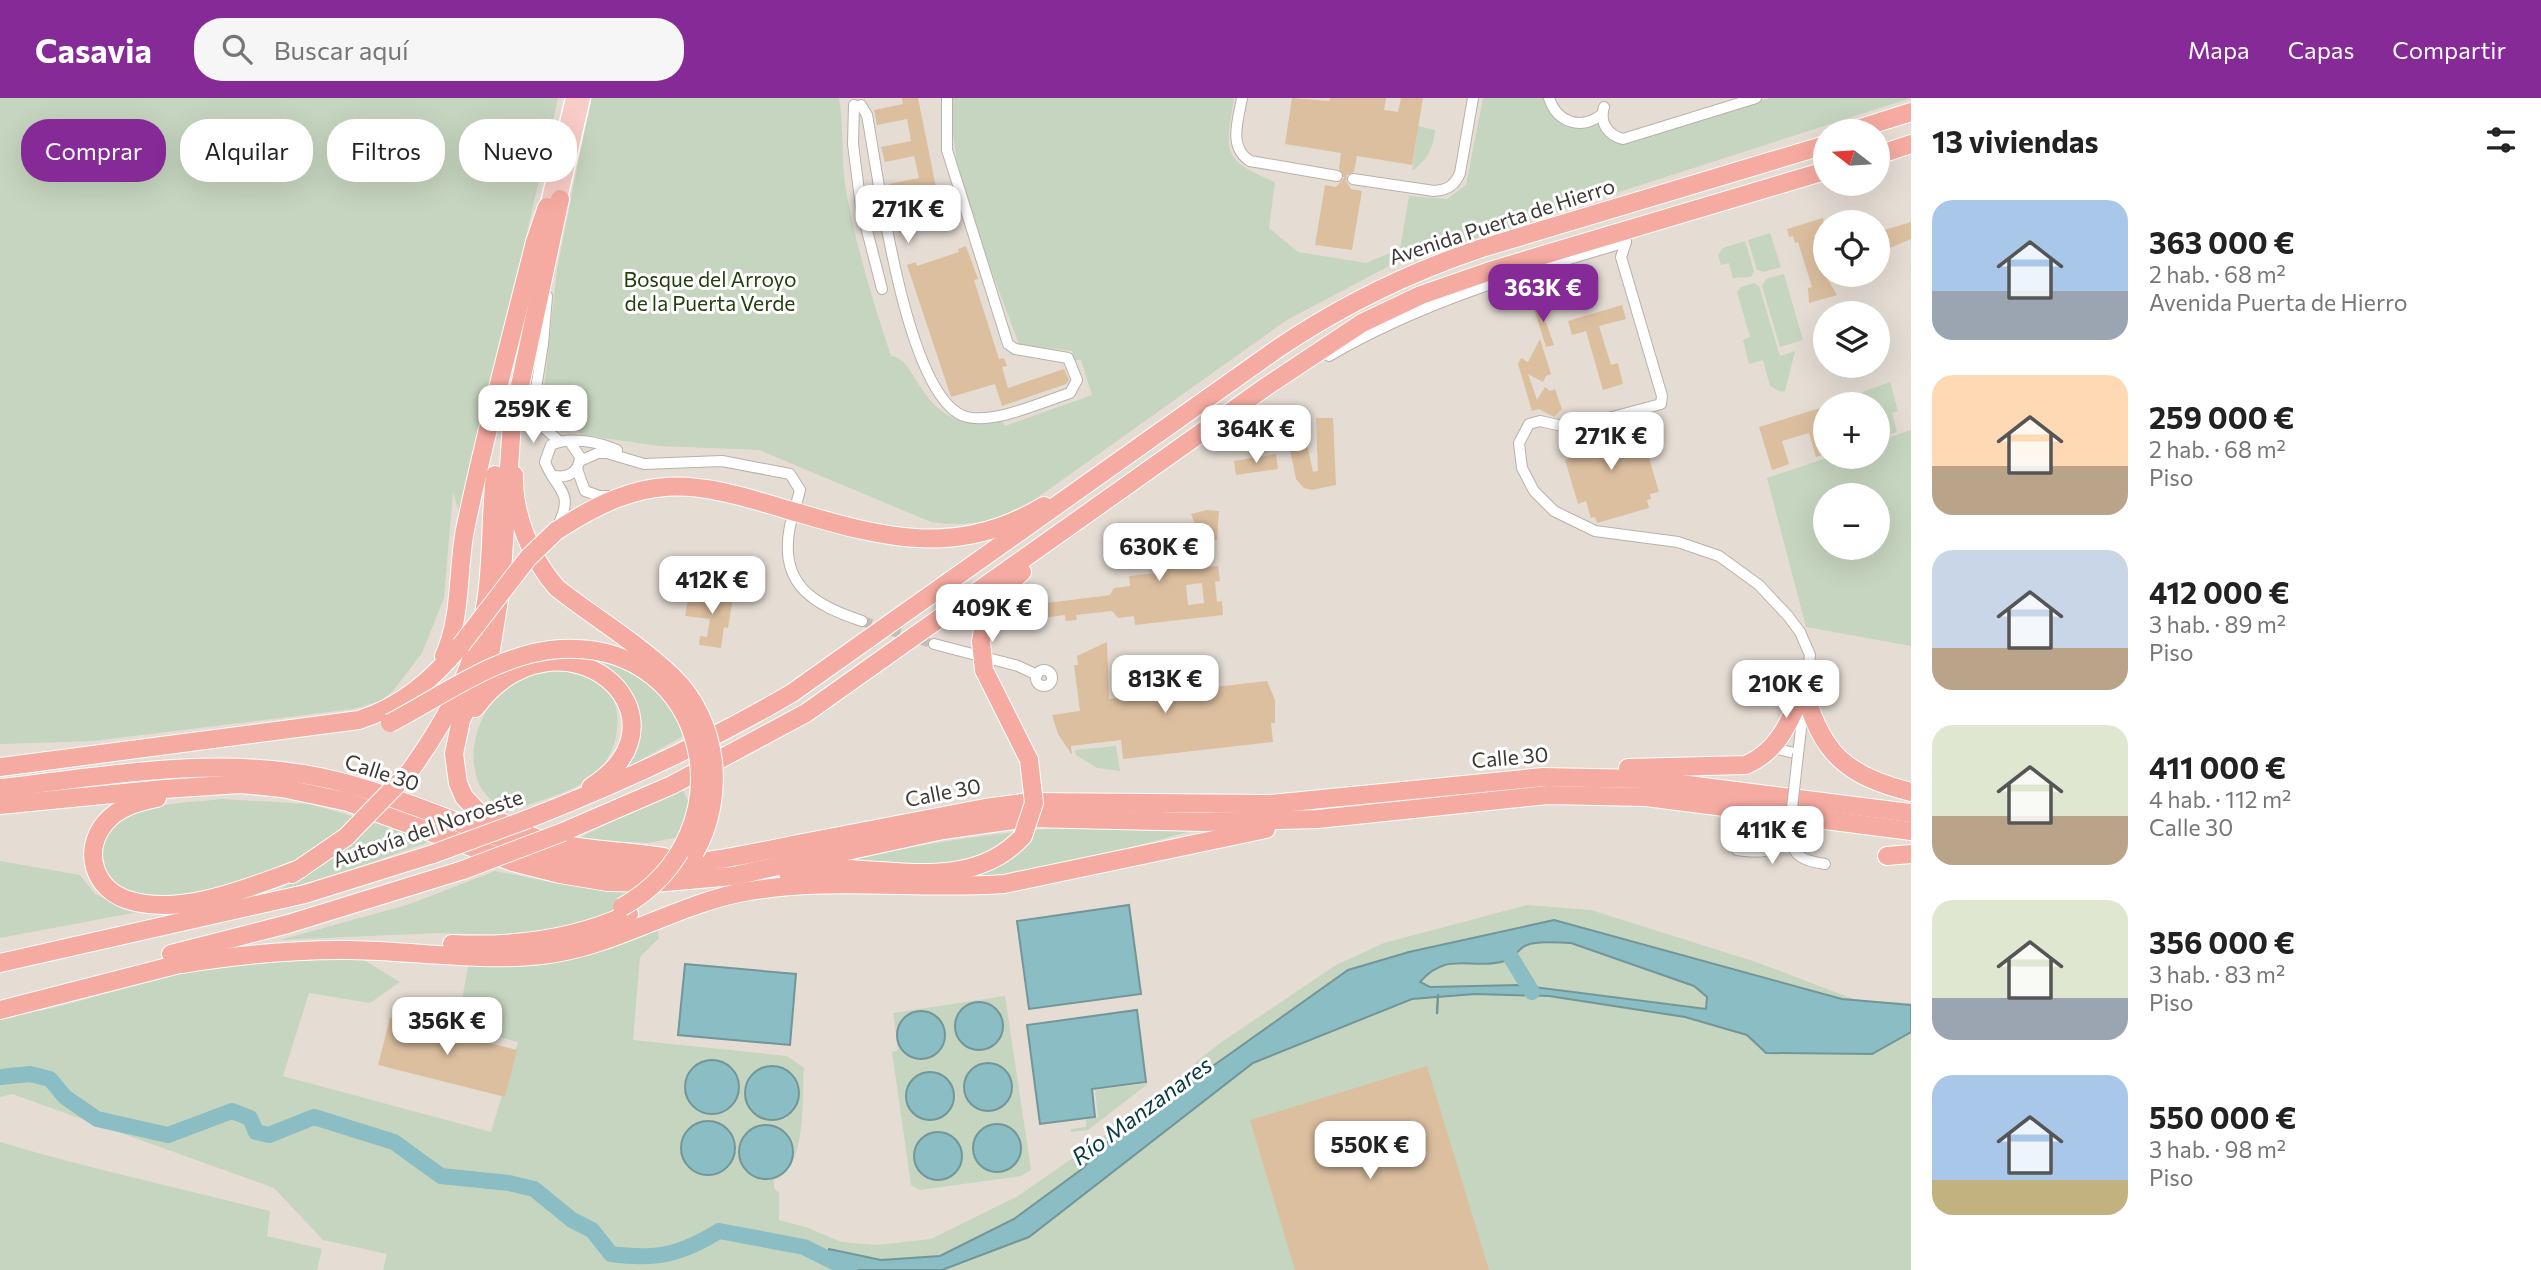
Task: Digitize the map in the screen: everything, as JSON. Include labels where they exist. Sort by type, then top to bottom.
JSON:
[{"type":"highway","points":[[1889,119],[1911,112]]},
{"type":"highway","points":[[1890,126],[1911,120]]},
{"type":"highway","points":[[1790,155],[1813,143]]},
{"type":"highway","points":[[1890,151],[1911,144]]},
{"type":"highway","name":"Avenida Puerta de Hierro","points":[[841,661],[1325,316],[1400,278],[1482,248],[1813,148]]},
{"type":"highway","name":"Avenida Puerta de Hierro","points":[[47,987],[288,924],[463,870],[563,832],[672,785],[748,746],[855,679],[1267,386],[1362,323],[1421,295],[1493,270],[1813,175]]},
{"type":"highway","points":[[0,1010],[216,955],[297,944],[429,943],[541,933],[580,925],[626,910],[660,894],[690,860],[705,831],[714,791],[713,758],[708,737],[692,701],[674,678],[557,588],[537,561],[522,526],[513,479],[520,418],[556,246],[553,203]]},
{"type":"highway","points":[[431,679],[452,639],[465,533],[475,484],[535,242],[553,203]]},
{"type":"highway","points":[[88,943],[135,925],[246,897],[278,883],[300,869],[346,837],[410,771],[452,707],[475,651],[483,619],[500,430],[553,203]]},
{"type":"highway","points":[[553,203],[512,423],[505,500],[503,571],[495,631],[489,662],[461,720],[455,743],[455,769],[464,797],[483,817],[502,829],[571,849],[664,857],[969,804],[985,807]]},
{"type":"highway","points":[[1623,250],[1669,225],[1680,215]]},
{"type":"highway","points":[[1267,386],[1294,379],[1329,356]]},
{"type":"highway","points":[[0,767],[359,720],[392,707],[431,679],[461,645],[528,558],[556,531],[592,507],[633,491],[695,486],[719,489],[859,531],[907,540],[969,536],[1007,524],[1037,510],[1129,447],[1162,432]]},
{"type":"highway","points":[[733,876],[845,869],[961,871],[997,859],[1023,835],[1034,803],[1034,775],[1030,760],[984,670],[981,642],[983,624],[996,597],[1091,511]]},
{"type":"highway","points":[[182,744],[346,734],[390,723],[490,668],[546,651],[581,649],[599,652],[636,666],[653,678],[677,704],[693,734],[702,778],[700,803],[693,828],[676,860],[626,910]]},
{"type":"highway","points":[[565,804],[599,782],[617,765],[627,743],[630,718],[625,696],[618,686],[586,664],[568,661],[551,662],[515,673],[476,706],[462,738],[460,753],[463,776],[471,795],[490,815],[506,826],[537,837],[664,857]]},
{"type":"highway","name":"Autovía del Noroeste","points":[[0,963],[305,894],[433,854],[623,782],[730,730],[841,661]]},
{"type":"highway","points":[[1542,777],[1570,767],[1746,765],[1773,748],[1804,689]]},
{"type":"highway","points":[[1804,689],[1811,717],[1833,754],[1861,775],[1911,792]]},
{"type":"highway","name":"Calle 30","points":[[0,789],[161,770],[222,766],[288,771],[352,785],[558,856],[610,864],[656,867],[719,860],[985,807],[1029,802],[1271,804],[1542,777],[1642,779],[1911,813]]},
{"type":"highway","points":[[240,784],[148,800],[123,808],[106,822],[95,841],[93,859],[98,876],[109,890],[125,899],[158,904],[227,894],[300,869]]},
{"type":"highway","name":"Calle 30","points":[[0,806],[240,784],[302,791],[348,802],[513,862],[608,882],[655,883],[733,876],[943,830],[1027,818],[1203,822],[1318,819],[1471,801],[1573,794],[1634,796],[1911,831]]},
{"type":"highway","points":[[1471,801],[1513,805],[1554,804]]},
{"type":"highway","points":[[182,964],[252,953],[298,950],[352,950],[471,957],[543,955],[593,945],[701,904],[749,891],[813,884],[1004,884],[1092,867],[1155,850],[1318,819]]},
{"type":"highway","points":[[1887,856],[1911,854]]},
{"type":"highway","points":[[0,951],[46,943],[61,950]]},
{"type":"highway","points":[[0,998],[47,987]]},
{"type":"highway","points":[[0,1004],[47,987]]},
{"type":"main road","points":[[553,203],[573,98]]},
{"type":"main road","points":[[553,203],[583,98]]},
{"type":"street","points":[[858,102],[867,116],[902,302],[939,397],[967,417],[990,418],[1070,393],[1077,380],[1071,364],[1063,355],[1015,349],[1008,344],[947,150],[947,98]]},
{"type":"street","points":[[1242,98],[1236,141],[1241,156],[1250,161],[1337,176]]},
{"type":"street","points":[[1353,179],[1434,191],[1447,189],[1456,183],[1473,98]]},
{"type":"street","points":[[1549,98],[1556,112],[1570,122],[1586,123],[1603,111],[1608,131],[1623,139],[1756,98]]},
{"type":"street","points":[[858,102],[853,144],[861,207],[882,289]]},
{"type":"street","points":[[1604,248],[1623,250]]},
{"type":"street","points":[[1329,356],[1367,334],[1426,307],[1604,248],[1623,250]]},
{"type":"street","points":[[1623,250],[1662,396],[1661,404],[1571,428],[1540,421],[1529,424],[1519,443],[1522,468],[1543,501],[1581,527],[1693,545],[1719,556],[1747,574],[1773,599],[1800,632],[1810,655],[1788,835],[1798,857],[1825,864]]},
{"type":"street","points":[[547,288],[543,345],[534,401],[538,422],[564,442],[577,448],[580,485],[592,495],[605,497],[633,491]]},
{"type":"street","points":[[556,531],[565,512],[566,500],[555,476],[548,470],[546,453],[564,442],[602,444],[657,465]]},
{"type":"street","points":[[555,476],[571,475],[579,465],[598,453],[657,465],[722,461],[790,474],[800,489],[788,545],[798,583],[816,603],[862,621]]},
{"type":"street","points":[[934,643],[1018,666],[1037,675]]},
{"type":"street","points":[[1773,748],[1798,754]]},
{"type":"street","points":[[1737,850],[1761,853],[1775,849],[1788,835]]},
{"type":"green space","points":[[0,98],[558,98],[553,119],[459,119],[459,182],[539,182],[461,517],[453,493],[444,598],[422,653],[393,691],[381,701],[353,709],[93,741],[0,744]]},
{"type":"green space","name":"Bosque del Arroyo de la Puerta Verde","points":[[591,98],[839,98],[849,206],[865,271],[891,356],[901,360],[926,395],[938,408],[954,418],[975,422],[1002,420],[1005,426],[1092,395],[1081,360],[1075,360],[1072,351],[1019,345],[964,188],[952,125],[953,98],[1234,98],[1229,131],[1231,152],[1244,167],[1275,182],[1269,228],[1298,252],[1366,263],[1400,249],[1409,196],[1447,199],[1466,185],[1483,98],[1547,98],[1557,116],[1600,120],[1623,142],[1770,98],[1911,98],[1846,119],[1813,119],[1813,130],[1389,266],[1287,320],[1034,500],[984,521],[960,524],[931,522],[759,450],[659,446],[582,435],[569,425],[554,423],[543,398],[557,269],[574,182],[577,182],[577,168]]},
{"type":"green space","points":[[1418,126],[1435,130],[1428,154],[1412,171]]},
{"type":"green space","points":[[1770,233],[1781,267],[1764,272],[1757,270],[1748,240]]},
{"type":"green space","points":[[1745,241],[1754,271],[1751,277],[1733,278],[1729,263],[1721,265],[1718,255],[1723,248]]},
{"type":"green space","points":[[1784,274],[1803,340],[1780,347],[1762,286],[1766,279]]},
{"type":"green space","points":[[1754,283],[1759,286],[1780,356],[1795,351],[1785,391],[1781,392],[1770,386],[1763,360],[1749,364],[1743,340],[1750,337],[1737,292],[1741,287]]},
{"type":"green space","points":[[1890,382],[1898,411],[1892,413],[1897,432],[1890,434],[1890,392],[1862,392]]},
{"type":"green space","points":[[1911,430],[1911,646],[1806,627],[1767,478],[1813,463],[1813,469],[1890,469],[1890,437]]},
{"type":"green space","points":[[574,660],[613,665],[643,677],[666,700],[683,736],[612,776],[632,707]]},
{"type":"green space","points":[[553,670],[588,677],[608,692],[617,715],[615,742],[603,765],[586,781],[564,792],[505,813],[487,796],[478,781],[474,745],[478,731],[491,704],[513,683],[529,675]]},
{"type":"green space","points":[[1116,746],[1120,771],[1097,768],[1076,755],[1075,750]]},
{"type":"green space","points":[[681,787],[695,814],[685,836],[647,843],[577,839]]},
{"type":"green space","points":[[221,799],[310,804],[355,817],[335,835],[290,864],[266,875],[214,891],[188,895],[137,896],[109,883],[98,854],[105,836],[116,823],[148,808]]},
{"type":"green space","points":[[379,818],[436,839],[351,870],[278,891],[346,848]]},
{"type":"green space","points":[[1092,825],[1199,829],[1028,875],[946,876],[851,860],[971,838]]},
{"type":"green space","points":[[0,861],[80,875],[95,894],[138,912],[0,938]]},
{"type":"green space","points":[[495,871],[561,884],[638,891],[605,915],[535,936],[438,933],[280,940],[410,904]]},
{"type":"green space","points":[[1527,905],[1591,910],[1756,962],[1856,1000],[1911,1003],[1911,1270],[383,1270],[387,1254],[323,1240],[274,1188],[12,1094],[0,1097],[0,1019],[53,1008],[208,966],[359,957],[400,982],[370,1003],[309,993],[283,1076],[491,1132],[518,1042],[457,1026],[469,962],[541,964],[657,925],[659,938],[640,957],[633,1040],[787,1056],[804,1068],[801,1132],[797,1148],[785,1174],[774,1180],[774,1188],[779,1193],[779,1220],[806,1227],[841,1242],[877,1245],[931,1239],[1018,1196],[1182,1082],[1195,1063],[1220,1043],[1336,965],[1384,943]]},
{"type":"green space","points":[[1005,996],[1031,1170],[1021,1176],[920,1190],[911,1185],[892,1052],[898,1050],[893,1013]]},
{"type":"green space","points":[[1149,1083],[1088,1130],[1071,1132],[1071,1129],[1086,1127],[1086,1119],[1098,1117],[1095,1090]]},
{"type":"green space","points":[[0,1142],[101,1170],[270,1211],[267,1236],[322,1249],[317,1270],[0,1270]]},
{"type":"water","points":[[1129,905],[1141,994],[1029,1009],[1017,921]]},
{"type":"water","points":[[1554,920],[1842,999],[1911,1005],[1911,1032],[1872,1054],[1766,1053],[1747,1035],[1685,1017],[1549,996],[1475,994],[1412,999],[1253,1063],[1029,1237],[942,1270],[838,1270],[829,1265],[829,1249],[881,1260],[940,1256],[1014,1219],[1082,1169],[1128,1121],[1210,1068],[1348,970],[1409,952]],"holes":[[[1549,942],[1571,943],[1694,986],[1707,997],[1706,1009],[1519,985],[1430,987],[1420,982],[1440,967],[1460,963],[1505,961],[1527,945]]]},
{"type":"water","points":[[685,964],[796,974],[790,1045],[678,1035]]},
{"type":"water","points":[[979,1002],[996,1009],[1003,1026],[996,1043],[979,1050],[962,1043],[955,1026],[962,1009]]},
{"type":"water","points":[[1137,1010],[1146,1082],[1092,1089],[1095,1117],[1040,1124],[1027,1025]]},
{"type":"water","points":[[921,1011],[938,1018],[945,1035],[938,1052],[921,1059],[904,1052],[897,1035],[904,1018]]},
{"type":"water","points":[[712,1060],[731,1068],[739,1087],[731,1106],[712,1114],[693,1106],[685,1087],[693,1068]]},
{"type":"water","points":[[988,1063],[1005,1070],[1012,1087],[1005,1104],[988,1111],[971,1104],[964,1087],[971,1070]]},
{"type":"water","points":[[772,1066],[791,1074],[799,1093],[791,1112],[772,1120],[753,1112],[745,1093],[753,1074]]},
{"type":"water","points":[[930,1072],[947,1079],[954,1096],[947,1113],[930,1120],[913,1113],[906,1096],[913,1079]]},
{"type":"water","points":[[708,1121],[727,1129],[735,1148],[727,1167],[708,1175],[689,1167],[681,1148],[689,1129]]},
{"type":"water","points":[[997,1124],[1014,1131],[1021,1148],[1014,1165],[997,1172],[980,1165],[973,1148],[980,1131]]},
{"type":"water","points":[[766,1125],[785,1133],[793,1152],[785,1171],[766,1179],[747,1171],[739,1152],[747,1133]]},
{"type":"water","points":[[938,1132],[955,1139],[962,1156],[955,1173],[938,1180],[921,1173],[914,1156],[921,1139]]},
{"type":"building","points":[[902,98],[918,98],[941,212],[934,214],[937,225],[899,233],[897,221],[926,215],[922,193],[892,199],[889,184],[919,178],[914,156],[885,162],[881,147],[911,141],[907,119],[877,125],[874,110],[903,104]]},
{"type":"building","points":[[1292,98],[1329,101],[1330,98],[1386,98],[1384,110],[1398,112],[1401,98],[1423,98],[1412,165],[1357,156],[1354,172],[1347,175],[1346,181],[1351,189],[1362,191],[1352,250],[1315,245],[1325,185],[1336,187],[1344,178],[1339,169],[1341,153],[1285,144]]},
{"type":"building","points":[[1813,221],[1813,287],[1832,287],[1837,295],[1809,303],[1808,288],[1812,287],[1798,242],[1795,243],[1793,236],[1789,237],[1787,229]]},
{"type":"building","points":[[1911,222],[1911,239],[1890,248],[1890,228]]},
{"type":"building","points":[[966,246],[978,279],[974,280],[999,359],[1004,358],[1007,366],[1002,367],[1008,388],[1064,369],[1069,380],[1066,384],[1002,406],[995,384],[951,397],[907,265],[916,262],[917,266],[959,252],[958,249]]},
{"type":"building","points":[[1538,300],[1554,345],[1546,347],[1532,302]]},
{"type":"building","points":[[1622,305],[1626,319],[1599,326],[1611,365],[1618,363],[1623,384],[1603,390],[1586,331],[1572,335],[1568,321]]},
{"type":"building","points":[[1540,339],[1551,374],[1546,376],[1543,382],[1528,374],[1537,400],[1545,387],[1550,391],[1555,389],[1562,409],[1554,417],[1539,409],[1532,411],[1518,364],[1521,358],[1528,362]]},
{"type":"building","points":[[1813,410],[1813,447],[1809,433],[1782,441],[1789,464],[1772,470],[1759,427]]},
{"type":"building","points":[[1316,418],[1333,418],[1336,485],[1312,490],[1304,488],[1296,479],[1285,425],[1302,421],[1313,472],[1318,471]]},
{"type":"building","points":[[1634,422],[1639,439],[1643,438],[1659,492],[1650,494],[1651,499],[1647,500],[1649,508],[1597,523],[1595,517],[1591,518],[1586,501],[1578,504],[1565,460],[1569,459],[1563,440]]},
{"type":"building","points":[[1276,454],[1278,469],[1236,475],[1234,461]]},
{"type":"building","points":[[1207,510],[1219,511],[1217,540],[1194,542],[1195,547],[1186,548],[1191,557],[1189,569],[1218,566],[1220,581],[1215,582],[1217,602],[1222,601],[1223,615],[1135,625],[1134,616],[1118,618],[1112,611],[1076,615],[1077,620],[1066,621],[1065,615],[1041,618],[1039,604],[1110,595],[1114,588],[1130,586],[1129,576],[1167,572],[1165,550],[1128,554],[1127,540],[1198,532],[1191,514]],"holes":[[[1202,583],[1204,603],[1188,605],[1186,585]]]},
{"type":"building","points":[[725,589],[734,591],[728,628],[724,627],[721,648],[699,645],[700,636],[707,637],[710,619],[685,616],[689,594],[723,599]]},
{"type":"building","points":[[1107,642],[1109,699],[1267,681],[1275,700],[1275,723],[1271,723],[1273,742],[1123,759],[1121,740],[1071,746],[1072,755],[1058,734],[1052,715],[1080,711],[1074,665],[1078,665],[1077,656]]},
{"type":"building","points":[[390,1018],[517,1050],[505,1097],[378,1065]]},
{"type":"building","points":[[1427,1066],[1489,1270],[1295,1270],[1250,1120]]},
{"type":"waterway","name":"Río Manzanares","points":[[1501,941],[1532,992]]},
{"type":"waterway","points":[[1437,1013],[1438,995]]},
{"type":"waterway","name":"Río Manzanares","points":[[0,1077],[30,1074],[50,1079],[65,1097],[97,1119],[168,1135],[232,1111],[250,1118],[256,1132],[269,1135],[314,1117],[394,1142],[441,1176],[509,1183],[534,1189],[572,1220],[592,1230],[611,1254],[667,1254],[692,1246],[719,1231],[804,1247],[850,1270]]},
{"type":"tunnel","points":[[862,621],[934,644]]}]
